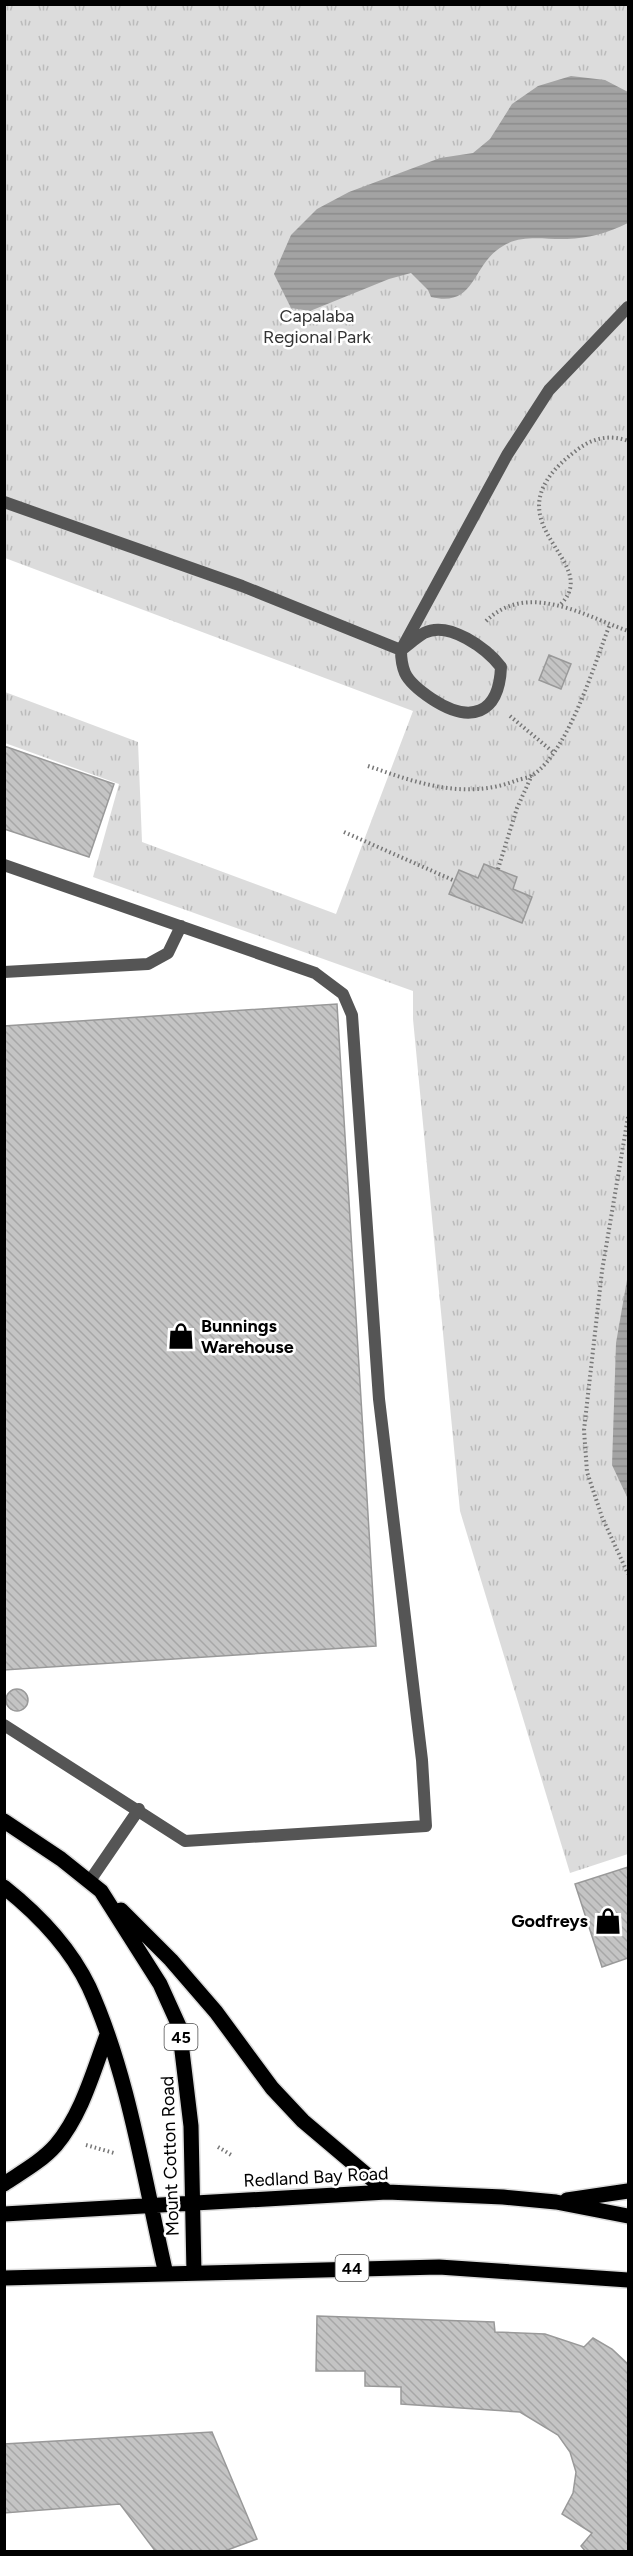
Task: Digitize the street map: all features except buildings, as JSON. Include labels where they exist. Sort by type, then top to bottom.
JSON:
[{"type":"main road","name":"Mount Cotton Road","points":[[4,1821],[61,1859],[95,1886],[160,1984],[179,2026],[191,2126],[194,2273]]},
{"type":"main road","points":[[95,1886],[178,1968],[288,2104],[387,2192]]},
{"type":"main road","name":"Mount Cotton Road","points":[[4,1887],[35,1912],[63,1945],[88,1986],[107,2035],[130,2114],[166,2274]]},
{"type":"main road","points":[[4,2184],[37,2162],[56,2145],[82,2101],[107,2035]]},
{"type":"main road","points":[[556,2202],[628,2191]]},
{"type":"main road","name":"Redland Bay Road","points":[[4,2214],[387,2192],[451,2193],[556,2202],[628,2216]]},
{"type":"main road","name":"44","points":[[4,2278],[439,2267],[628,2280]]},
{"type":"lane","points":[[401,650],[426,632],[447,631],[471,641],[489,652],[501,667],[500,687],[493,703],[474,714],[458,713],[444,707],[423,693],[406,676],[401,650],[507,455],[549,390],[628,307]]},
{"type":"lane","points":[[4,502],[242,586],[401,650]]},
{"type":"lane","points":[[4,865],[315,973],[343,994],[352,1015],[379,1399],[422,1760],[426,1826],[185,1841],[139,1809],[4,1725]]},
{"type":"lane","points":[[4,972],[148,964],[168,953],[181,926]]},
{"type":"lane","points":[[95,1886],[139,1809]]},
{"type":"path","points":[[561,604],[569,596],[571,579],[569,569],[539,518],[539,496],[547,479],[562,461],[580,447],[597,439],[616,437],[628,441]]},
{"type":"path","points":[[471,641],[479,627],[498,609],[521,603],[561,604],[628,631]]},
{"type":"path","points":[[498,869],[518,808],[533,775],[554,752],[576,711],[610,624]]},
{"type":"path","points":[[493,703],[554,752]]},
{"type":"path","points":[[368,766],[423,785],[459,791],[501,786],[533,775]]},
{"type":"path","points":[[344,832],[455,881]]},
{"type":"path","points":[[628,1117],[602,1270],[584,1430],[587,1472],[602,1517],[628,1574]]},
{"type":"path","points":[[77,2143],[117,2154]]},
{"type":"path","points":[[215,2146],[233,2156]]},
{"type":"green space","name":"Capalaba Regional Park","points":[[5,5],[628,5],[628,1854],[570,1873],[460,1511],[413,1019],[413,991],[93,877],[119,784],[5,743],[5,692],[138,742],[142,842],[336,914],[413,711],[5,558]]},
{"type":"shaded area","points":[[571,76],[605,80],[628,92],[628,223],[606,232],[583,237],[526,239],[510,242],[493,254],[466,290],[446,299],[431,297],[428,290],[411,273],[389,279],[310,311],[291,308],[274,274],[291,235],[317,209],[349,192],[440,158],[473,153],[490,139],[512,104],[538,86]]},
{"type":"shaded area","points":[[628,1274],[628,1499],[612,1465],[616,1343]]},
{"type":"place","name":"Bunnings Warehouse","points":[[181,1336]]},
{"type":"place","name":"Godfreys","points":[[608,1921]]}]
